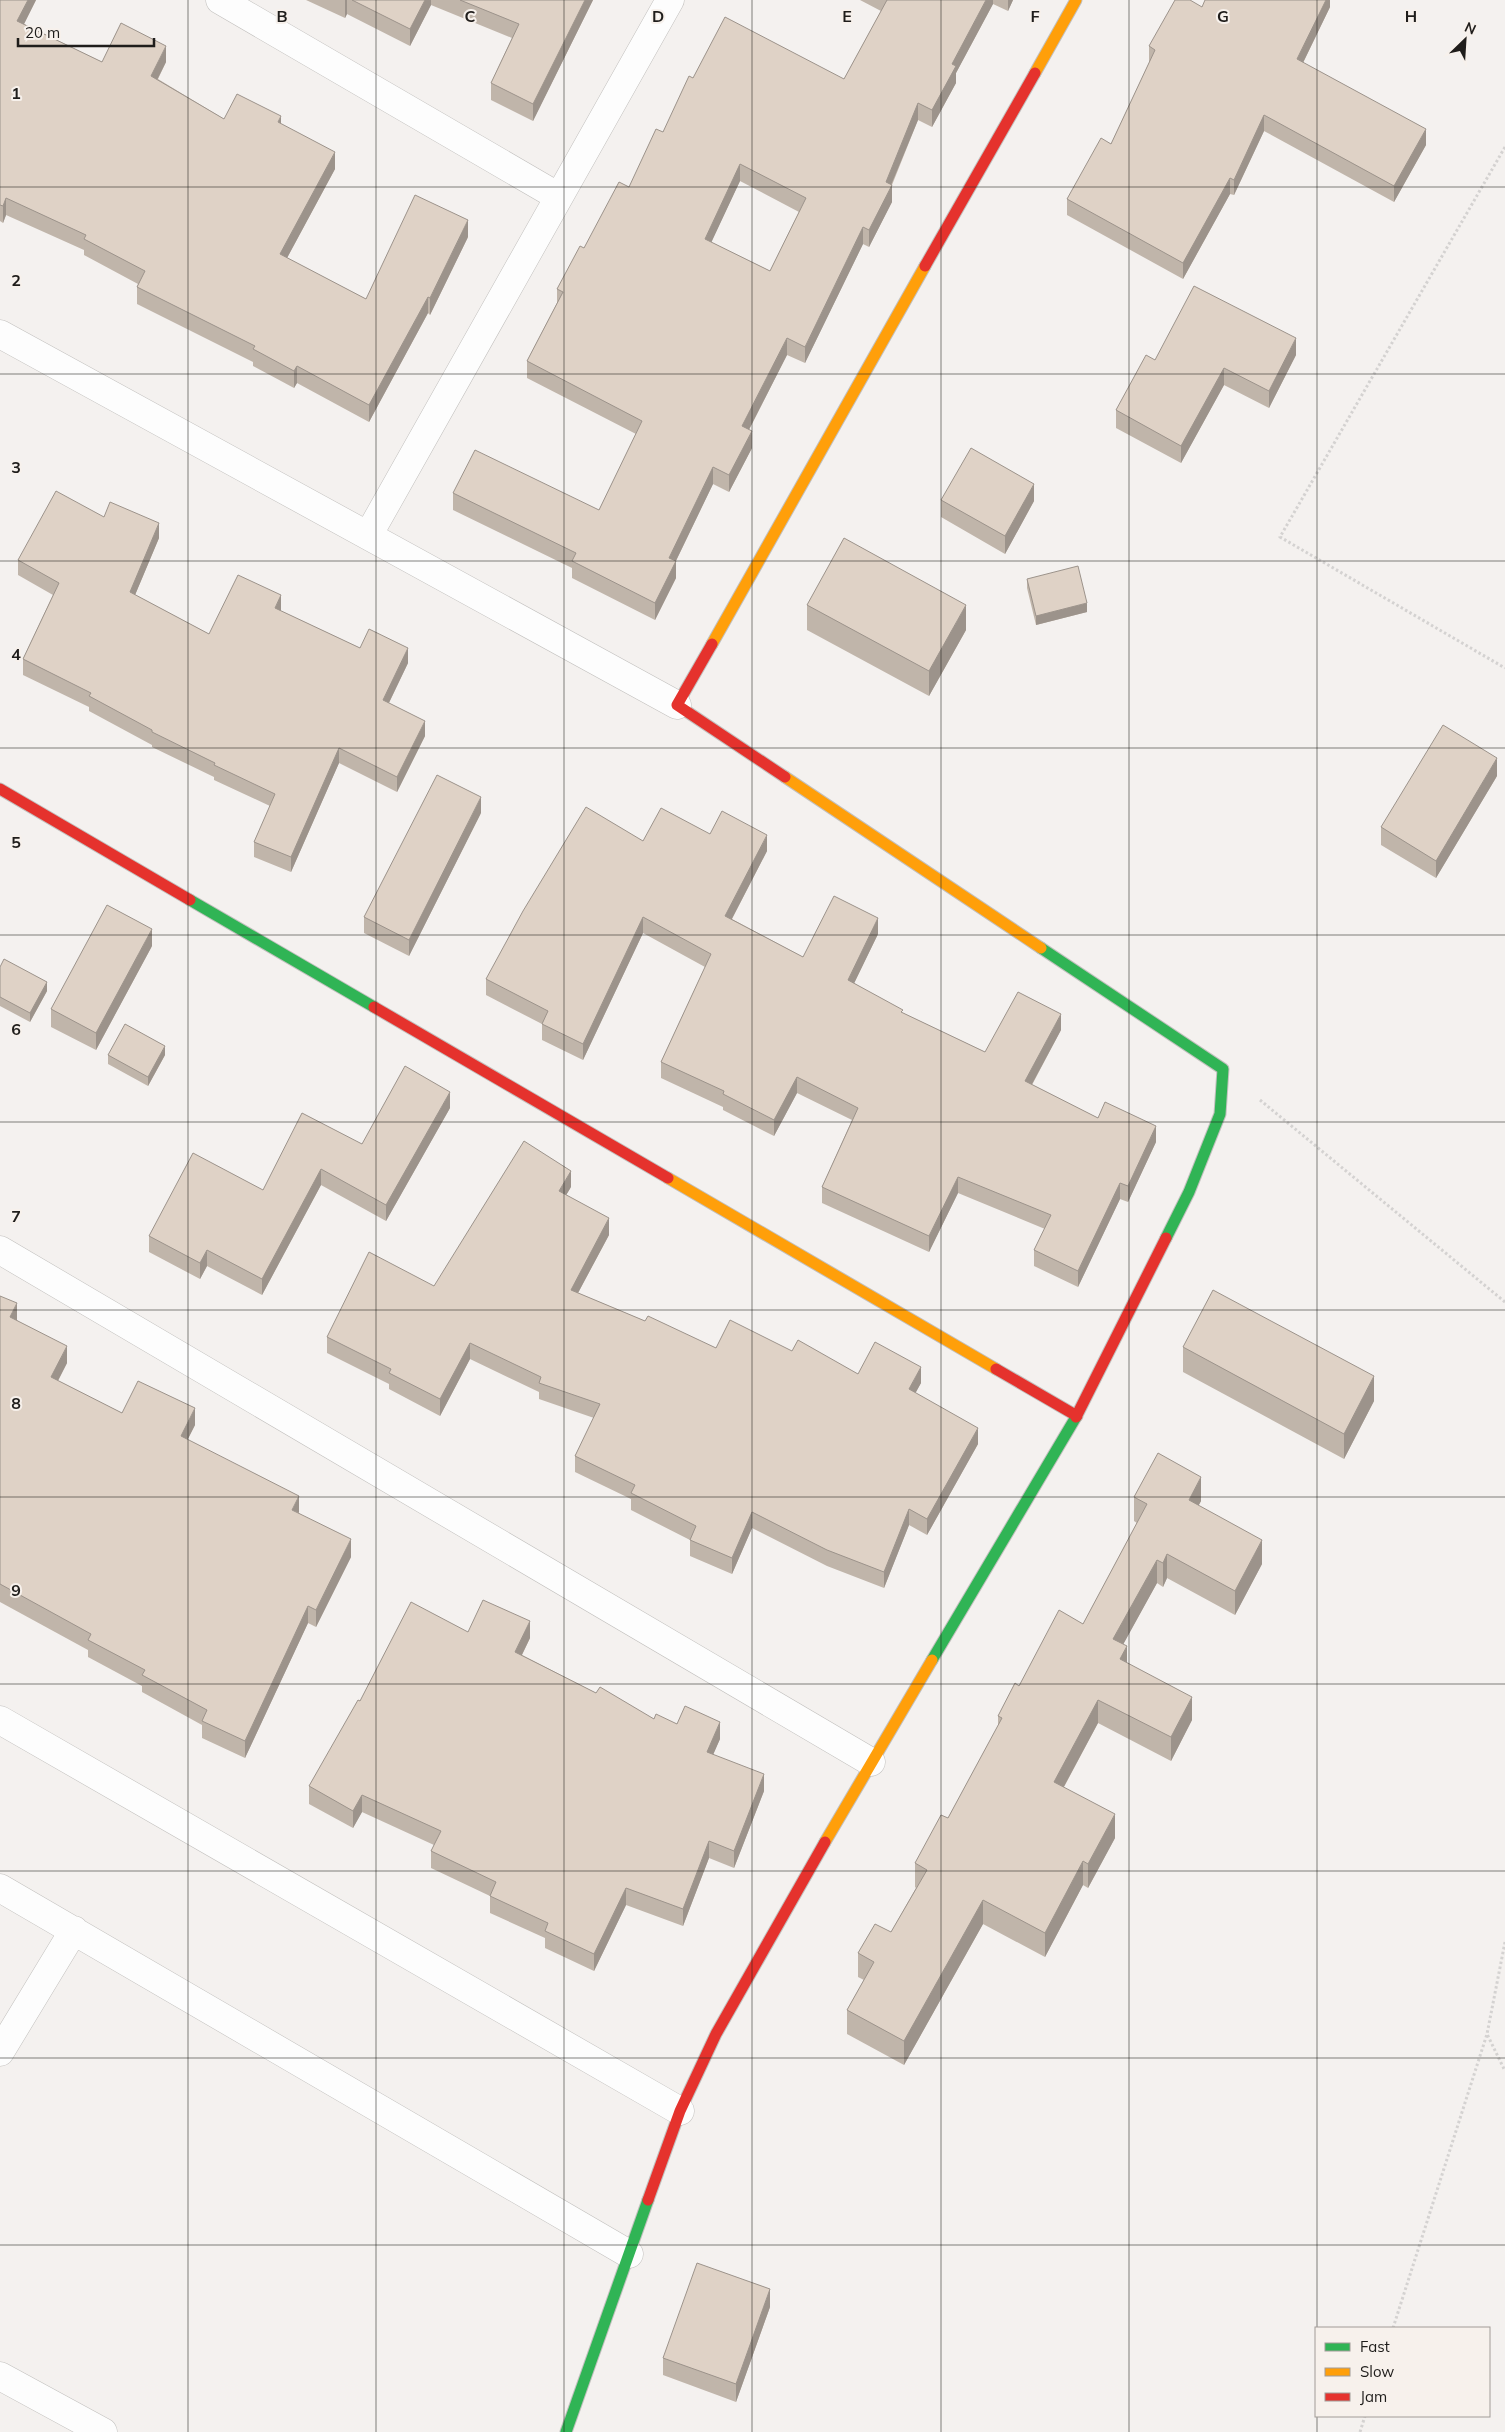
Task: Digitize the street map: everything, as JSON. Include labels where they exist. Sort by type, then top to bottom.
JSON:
[{"type":"street","points":[[220,0],[559,197]]},
{"type":"street","points":[[369,534],[670,0]]},
{"type":"street","points":[[677,705],[1076,0]]},
{"type":"street","points":[[0,334],[369,534],[677,705],[1223,1069],[1220,1114],[1189,1192],[1077,1416],[871,1762],[716,2034],[680,2111],[566,2432]]},
{"type":"street","points":[[0,789],[1077,1416]]},
{"type":"street","points":[[0,1250],[871,1762]]},
{"type":"street","points":[[0,1720],[680,2111]]},
{"type":"street","points":[[0,1888],[629,2254]]},
{"type":"street","points":[[0,2052],[74,1930]]},
{"type":"street","points":[[0,2376],[103,2432]]},
{"type":"path","points":[[1505,147],[1280,537],[1505,668]]},
{"type":"path","points":[[1223,1069],[1505,1302]]},
{"type":"path","points":[[1393,2327],[1487,2034],[1505,1942]]},
{"type":"path","points":[[1487,2034],[1505,2071]]},
{"type":"path","points":[[1360,2432],[1365,2417]]},
{"type":"building","points":[[0,0],[28,0],[17,21],[102,62],[121,23],[166,46],[151,76],[224,119],[237,94],[281,116],[278,122],[335,152],[280,254],[366,299],[415,195],[468,220],[430,298],[428,297],[369,405],[297,366],[294,371],[253,349],[255,346],[137,287],[145,271],[84,239],[86,235],[6,198],[3,206],[0,205]]},
{"type":"building","points":[[352,0],[425,0],[410,29]]},
{"type":"building","points":[[460,0],[585,0],[533,104],[491,83],[519,24]]},
{"type":"building","points":[[887,0],[986,0],[952,64],[956,66],[932,110],[918,103],[886,182],[892,185],[869,230],[863,227],[805,347],[787,338],[742,426],[752,431],[729,475],[713,467],[669,558],[676,561],[655,603],[572,561],[576,553],[453,493],[475,450],[599,510],[642,421],[527,361],[563,292],[557,289],[580,246],[584,248],[619,182],[629,187],[656,129],[663,132],[689,76],[693,78],[725,17],[844,79]],"holes":[[[740,164],[806,198],[770,271],[705,239]]]},
{"type":"building","points":[[1175,0],[1190,0],[1202,7],[1205,0],[1326,0],[1297,59],[1426,129],[1394,186],[1264,115],[1234,180],[1230,178],[1183,263],[1067,199],[1101,138],[1111,144],[1155,50],[1149,46]]},
{"type":"building","points":[[1194,286],[1296,338],[1269,391],[1224,368],[1181,446],[1116,410],[1146,355],[1155,360]]},
{"type":"building","points":[[971,448],[1034,484],[1005,536],[941,500]]},
{"type":"building","points":[[56,491],[104,517],[110,502],[159,523],[130,592],[209,634],[238,575],[281,595],[275,608],[360,648],[369,629],[408,648],[383,700],[425,721],[397,777],[339,748],[291,857],[254,842],[275,794],[214,765],[215,763],[152,732],[152,730],[89,696],[91,693],[23,659],[59,583],[18,560]]},
{"type":"building","points":[[844,538],[966,605],[929,671],[807,605]]},
{"type":"building","points":[[1078,566],[1087,603],[1036,616],[1027,579]]},
{"type":"building","points":[[1443,725],[1497,758],[1436,861],[1381,827]]},
{"type":"building","points":[[437,775],[481,797],[409,940],[364,917]]},
{"type":"building","points":[[586,807],[643,841],[661,808],[710,834],[722,811],[767,835],[725,916],[803,957],[834,896],[878,918],[848,980],[903,1010],[901,1012],[985,1052],[1018,992],[1061,1014],[1025,1081],[1098,1118],[1105,1102],[1156,1126],[1128,1186],[1120,1183],[1078,1271],[1034,1250],[1051,1215],[958,1177],[929,1236],[822,1187],[858,1108],[797,1077],[774,1120],[723,1094],[724,1091],[661,1062],[711,954],[643,917],[583,1044],[542,1024],[548,1011],[486,979],[523,911]]},
{"type":"building","points":[[107,905],[152,929],[96,1033],[51,1009]]},
{"type":"building","points":[[4,959],[47,982],[30,1013],[0,997],[0,967]]},
{"type":"building","points":[[125,1024],[165,1046],[148,1077],[108,1055]]},
{"type":"building","points":[[405,1066],[450,1092],[386,1205],[321,1169],[262,1279],[207,1250],[200,1263],[149,1236],[193,1153],[263,1190],[302,1113],[362,1144]]},
{"type":"building","points":[[524,1141],[571,1171],[559,1191],[609,1218],[571,1290],[645,1321],[648,1316],[716,1348],[730,1320],[792,1351],[798,1340],[858,1374],[875,1342],[921,1367],[909,1389],[978,1428],[927,1519],[909,1509],[884,1572],[827,1550],[752,1512],[732,1558],[690,1540],[696,1526],[631,1493],[635,1485],[575,1456],[600,1404],[539,1383],[541,1377],[470,1343],[440,1399],[389,1373],[391,1369],[327,1337],[369,1252],[434,1286]]},
{"type":"building","points":[[1213,1290],[1374,1376],[1344,1434],[1183,1347]]},
{"type":"building","points":[[0,1296],[17,1303],[10,1317],[67,1346],[51,1377],[122,1413],[138,1381],[195,1408],[181,1436],[299,1496],[292,1510],[351,1539],[316,1610],[308,1606],[245,1741],[202,1721],[207,1710],[142,1675],[145,1670],[88,1640],[91,1634],[0,1584]]},
{"type":"building","points":[[1158,1453],[1201,1477],[1189,1500],[1262,1540],[1235,1591],[1167,1554],[1163,1563],[1157,1560],[1113,1639],[1127,1646],[1120,1659],[1192,1697],[1171,1737],[1098,1700],[1054,1782],[1115,1814],[1088,1864],[1083,1861],[1045,1933],[983,1900],[904,2041],[847,2010],[874,1962],[858,1953],[875,1924],[891,1932],[927,1870],[915,1863],[941,1815],[948,1818],[1002,1718],[998,1716],[1015,1683],[1019,1686],[1059,1610],[1083,1624],[1147,1504],[1134,1497]]},
{"type":"building","points":[[483,1600],[530,1621],[515,1652],[596,1693],[600,1687],[654,1719],[656,1714],[677,1724],[685,1706],[720,1722],[707,1752],[764,1774],[734,1851],[709,1841],[683,1909],[626,1888],[594,1954],[545,1931],[548,1923],[490,1896],[496,1882],[431,1851],[441,1831],[362,1795],[353,1811],[309,1786],[358,1700],[360,1701],[411,1602],[468,1632]]},
{"type":"building","points":[[697,2263],[770,2289],[736,2384],[663,2358]]},
{"type":"traffic: fast","points":[[190,900],[374,1007]]},
{"type":"traffic: fast","points":[[1041,948],[1223,1069],[1220,1114],[1189,1192],[1166,1238]]},
{"type":"traffic: fast","points":[[932,1660],[1076,1417]]},
{"type":"traffic: fast","points":[[566,2432],[648,2200]]},
{"type":"traffic: slow","points":[[1035,73],[1076,0]]},
{"type":"traffic: slow","points":[[712,644],[925,266]]},
{"type":"traffic: slow","points":[[785,777],[1041,948]]},
{"type":"traffic: slow","points":[[668,1178],[996,1369]]},
{"type":"traffic: slow","points":[[825,1842],[932,1660]]},
{"type":"traffic: jam","points":[[925,266],[1035,73]]},
{"type":"traffic: jam","points":[[712,644],[677,705],[785,777]]},
{"type":"traffic: jam","points":[[0,789],[190,900]]},
{"type":"traffic: jam","points":[[374,1007],[668,1178]]},
{"type":"traffic: jam","points":[[1076,1417],[1166,1238]]},
{"type":"traffic: jam","points":[[996,1369],[1077,1416]]},
{"type":"traffic: jam","points":[[648,2200],[680,2111],[716,2034],[825,1842]]}]
